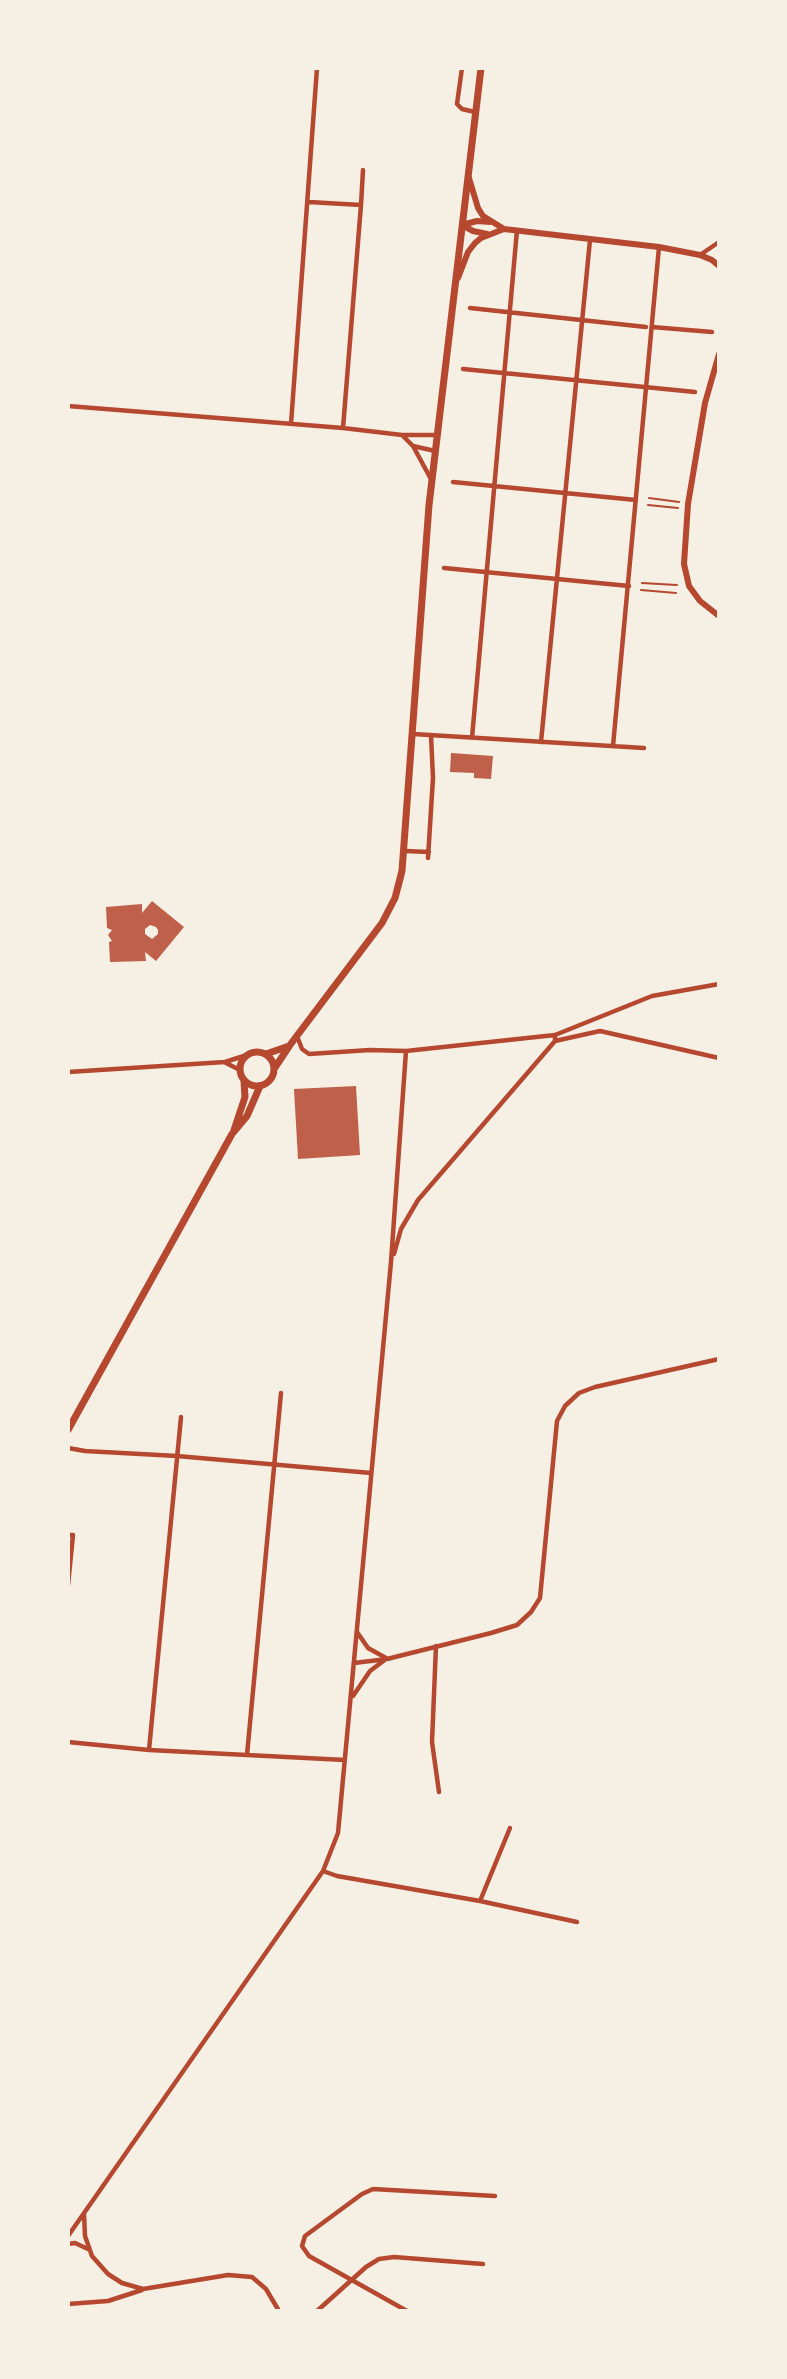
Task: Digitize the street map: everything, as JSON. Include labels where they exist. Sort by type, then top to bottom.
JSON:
[{"type":"main road","points":[[244,1081],[260,1086],[270,1080],[290,1045],[382,923],[399,886],[405,851],[435,451],[481,68]]},
{"type":"main road","points":[[468,173],[478,208],[492,223]]},
{"type":"main road","points":[[462,225],[477,221],[492,223],[504,229],[659,247],[700,255],[715,260],[719,266]]},
{"type":"main road","points":[[462,225],[473,231],[489,234]]},
{"type":"main road","points":[[454,293],[468,252],[475,243],[504,229]]},
{"type":"main road","points":[[719,354],[705,403],[688,504],[684,564],[689,586],[700,601],[719,616]]},
{"type":"main road","points":[[266,1054],[290,1045]]},
{"type":"main road","points":[[232,1134],[244,1097],[240,1064],[247,1055],[256,1051],[271,1058],[274,1069]]},
{"type":"main road","points":[[68,1430],[232,1134],[247,1116],[260,1086]]},
{"type":"street","points":[[291,424],[317,68]]},
{"type":"street","points":[[462,68],[457,104],[462,109],[475,112]]},
{"type":"street","points":[[343,428],[363,170]]},
{"type":"street","points":[[309,202],[362,205]]},
{"type":"street","points":[[472,738],[517,230]]},
{"type":"street","points":[[541,742],[590,240]]},
{"type":"street","points":[[700,255],[719,242]]},
{"type":"street","points":[[613,746],[648,387],[649,327],[659,247]]},
{"type":"street","points":[[470,308],[712,332]]},
{"type":"street","points":[[463,369],[695,392]]},
{"type":"street","points":[[68,406],[402,435],[437,435]]},
{"type":"street","points":[[402,435],[413,446],[432,481]]},
{"type":"street","points":[[413,446],[435,451]]},
{"type":"street","points":[[453,482],[636,500]]},
{"type":"street","points":[[444,568],[629,586]]},
{"type":"street","points":[[413,734],[644,748]]},
{"type":"street","points":[[405,851],[428,855],[433,779],[431,735]]},
{"type":"street","points":[[391,1262],[401,1229],[418,1200],[555,1038],[652,996],[719,984]]},
{"type":"street","points":[[297,1036],[302,1049],[310,1054],[370,1050],[407,1051],[555,1038],[600,1031],[719,1058]]},
{"type":"street","points":[[68,2236],[323,1871],[338,1833],[391,1262],[407,1051]]},
{"type":"street","points":[[68,1072],[225,1062],[247,1055]]},
{"type":"street","points":[[225,1062],[240,1070]]},
{"type":"street","points":[[354,1663],[387,1659],[517,1625],[531,1612],[540,1598],[557,1421],[565,1406],[579,1393],[595,1387],[719,1359]]},
{"type":"street","points":[[247,1755],[281,1393]]},
{"type":"street","points":[[149,1750],[181,1418]]},
{"type":"street","points":[[68,1448],[371,1473]]},
{"type":"street","points":[[68,1535],[73,1535],[68,1585]]},
{"type":"street","points":[[357,1630],[368,1648],[387,1659]]},
{"type":"street","points":[[436,1646],[432,1742],[439,1792]]},
{"type":"street","points":[[351,1699],[370,1671],[387,1659]]},
{"type":"street","points":[[68,1742],[149,1750],[345,1760]]},
{"type":"street","points":[[480,1901],[510,1828]]},
{"type":"street","points":[[323,1871],[337,1877],[480,1901],[577,1922]]},
{"type":"street","points":[[407,2311],[309,2256],[302,2241],[308,2233],[373,2189],[495,2196]]},
{"type":"street","points":[[84,2212],[89,2249],[96,2262],[108,2274],[132,2288],[143,2289]]},
{"type":"street","points":[[68,2244],[80,2244],[89,2249]]},
{"type":"street","points":[[317,2311],[369,2265],[387,2258],[483,2264]]},
{"type":"street","points":[[68,2304],[108,2301],[143,2289],[228,2274],[252,2277],[266,2289],[279,2310]]},
{"type":"path","points":[[649,498],[679,502]]},
{"type":"path","points":[[648,505],[678,508]]},
{"type":"path","points":[[642,583],[677,585]]},
{"type":"path","points":[[641,590],[676,593]]},
{"type":"building","points":[[451,753],[493,756],[491,779],[474,778],[474,773],[450,772]]},
{"type":"building","points":[[152,901],[184,927],[156,961],[145,952],[146,961],[110,962],[109,942],[112,941],[108,935],[112,930],[107,928],[106,907],[142,904],[142,913]],"holes":[[[150,925],[156,927],[158,934],[152,939],[145,934],[145,929]]]},
{"type":"building","points":[[356,1086],[360,1155],[298,1159],[294,1089]]}]
